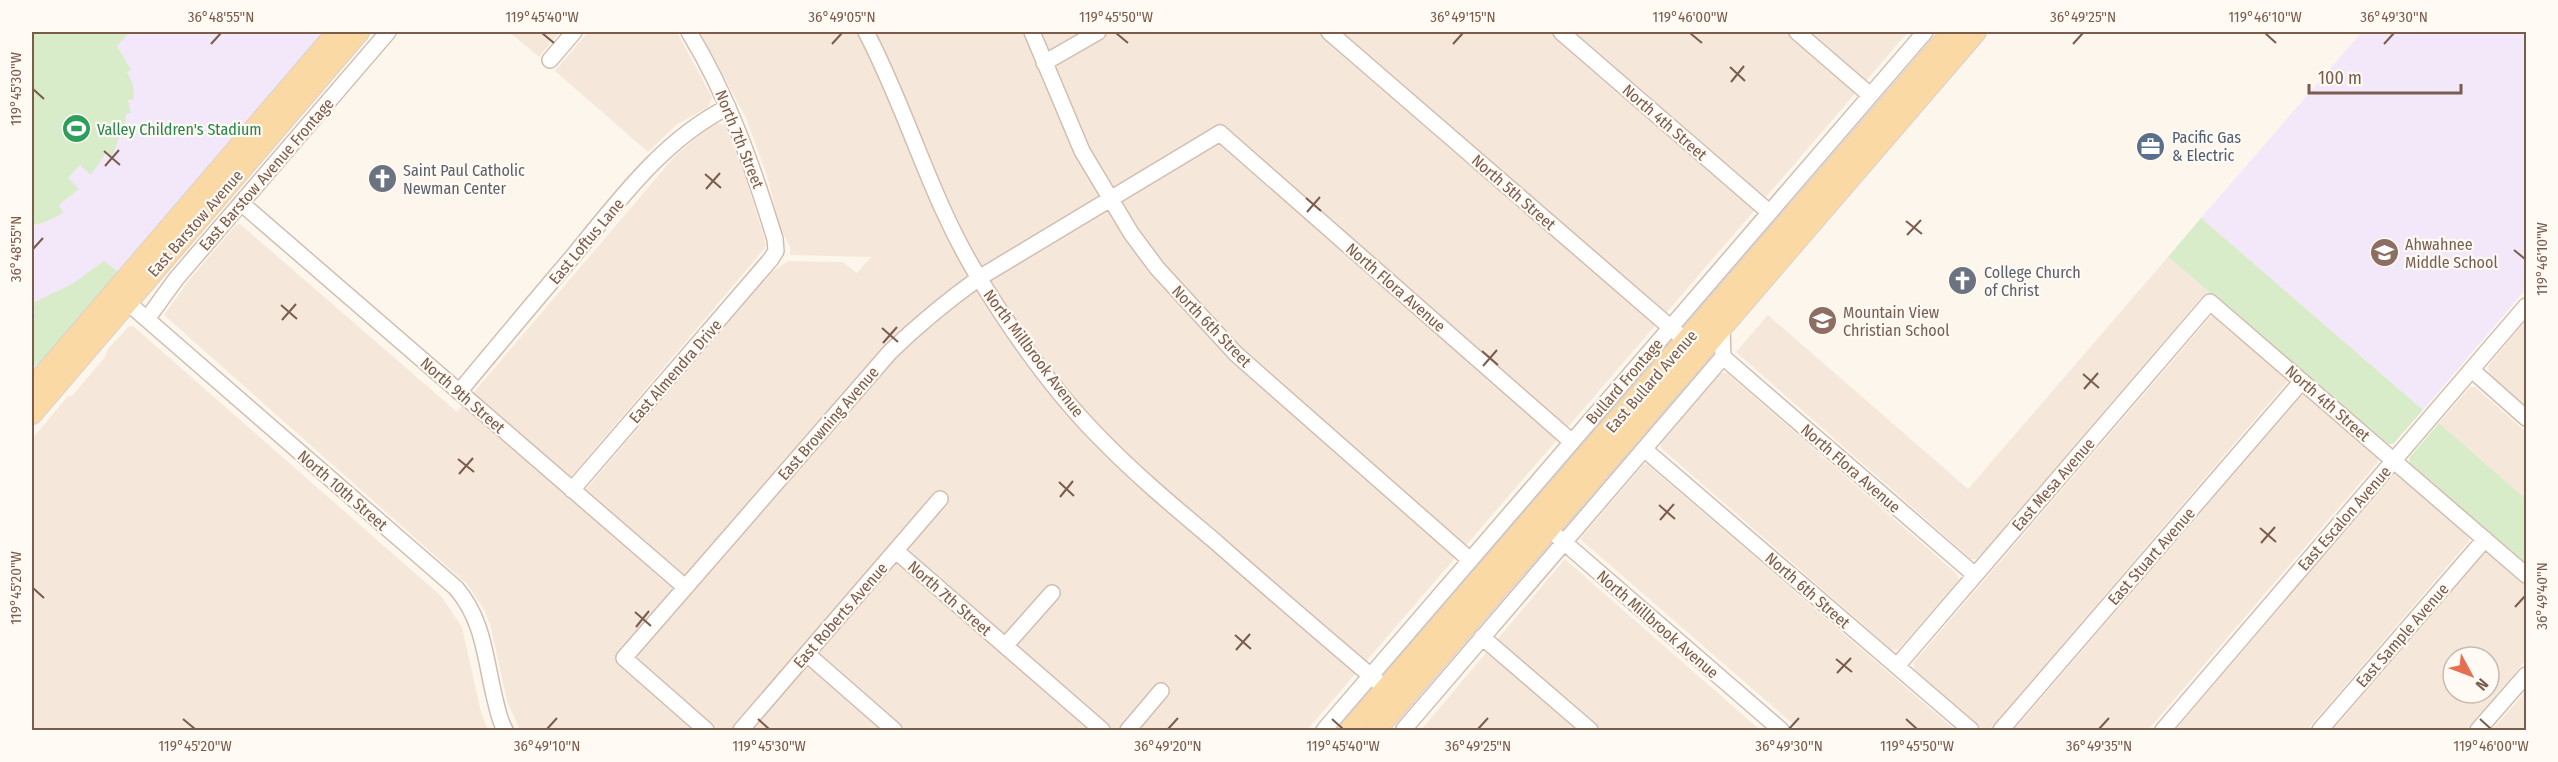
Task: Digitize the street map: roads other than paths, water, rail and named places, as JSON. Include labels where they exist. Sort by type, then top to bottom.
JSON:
[{"type":"main road","name":"East Barstow Avenue","points":[[32,414],[121,296],[337,32]]},
{"type":"main road","name":"East Barstow Avenue","points":[[32,388],[121,296],[359,32]]},
{"type":"main road","name":"East Bullard Avenue","points":[[1350,730],[1393,696],[1693,347],[1952,32]]},
{"type":"main road","name":"East Bullard Avenue","points":[[1693,347],[1722,327],[1977,32]]},
{"type":"main road","points":[[1858,170],[1857,156],[1894,113],[1913,77]]},
{"type":"main road","name":"East Bullard Avenue","points":[[1376,730],[1393,696]]},
{"type":"street","name":"East Barstow Avenue Frontage","points":[[147,319],[176,279],[388,32]]},
{"type":"street","points":[[550,60],[574,32]]},
{"type":"street","name":"North 7th Street","points":[[689,32],[729,107],[757,180],[775,238],[776,251]]},
{"type":"street","name":"North Millbrook Avenue","points":[[866,32],[936,197],[978,278],[1051,381],[1101,439],[1142,478],[1393,696]]},
{"type":"street","name":"North 6th Street","points":[[1032,32],[1082,151],[1109,199],[1157,268],[1236,354],[1470,560]]},
{"type":"street","points":[[1044,63],[1098,32]]},
{"type":"street","name":"North 5th Street","points":[[1329,32],[1693,347]]},
{"type":"street","name":"North 4th Street","points":[[1562,32],[1769,212]]},
{"type":"street","points":[[1797,32],[1870,96]]},
{"type":"street","name":"Bullard Frontage","points":[[1324,730],[1925,32]]},
{"type":"street","name":"East Loftus Lane","points":[[459,392],[601,222],[665,151],[696,125],[729,107]]},
{"type":"street","name":"East Browning Avenue","points":[[706,730],[624,658],[685,587],[890,352],[943,303],[978,278],[1220,133]]},
{"type":"street","name":"North Flora Avenue","points":[[1220,133],[1572,442]]},
{"type":"street","name":"North 9th Street","points":[[241,203],[685,587]]},
{"type":"street","name":"East Almendra Drive","points":[[572,490],[776,251]]},
{"type":"street","name":"North 10th Street","points":[[121,296],[456,588],[467,601],[480,629],[497,706],[505,730]]},
{"type":"street","name":"North 4th Street","points":[[2210,302],[2526,575]]},
{"type":"street","name":"East Mesa Avenue","points":[[1897,666],[2210,302]]},
{"type":"street","name":"East Escalon Avenue","points":[[2163,730],[2526,306]]},
{"type":"street","points":[[1405,730],[1723,357],[1722,327]]},
{"type":"street","name":"North Flora Avenue","points":[[1723,357],[1975,575]]},
{"type":"street","points":[[2472,370],[2526,418]]},
{"type":"street","name":"East Stuart Avenue","points":[[2001,730],[2302,381]]},
{"type":"street","name":"North 6th Street","points":[[1644,449],[1971,730]]},
{"type":"street","name":"East Roberts Avenue","points":[[741,730],[939,500]]},
{"type":"street","name":"North Millbrook Avenue","points":[[1542,523],[1781,730]]},
{"type":"street","name":"East Sample Avenue","points":[[2320,730],[2485,538]]},
{"type":"street","name":"North 7th Street","points":[[896,550],[1102,730]]},
{"type":"street","name":"North 7th Street","points":[[1005,646],[1052,593]]},
{"type":"street","points":[[1482,637],[1590,730]]},
{"type":"street","points":[[807,654],[894,730]]},
{"type":"street","points":[[2478,730],[2526,675]]},
{"type":"street","points":[[1128,730],[1161,691]]},
{"type":"place","name":"Valley Children's Stadium","points":[[76,129]]},
{"type":"place","name":"Pacific Gas & Electric","points":[[2151,146]]},
{"type":"place","name":"Saint Paul Catholic Newman Center","points":[[382,179]]},
{"type":"place","name":"Ahwahnee Middle School","points":[[2384,253]]},
{"type":"place","name":"College Church of Christ","points":[[1963,281]]},
{"type":"place","name":"Mountain View Christian School","points":[[1822,321]]}]
